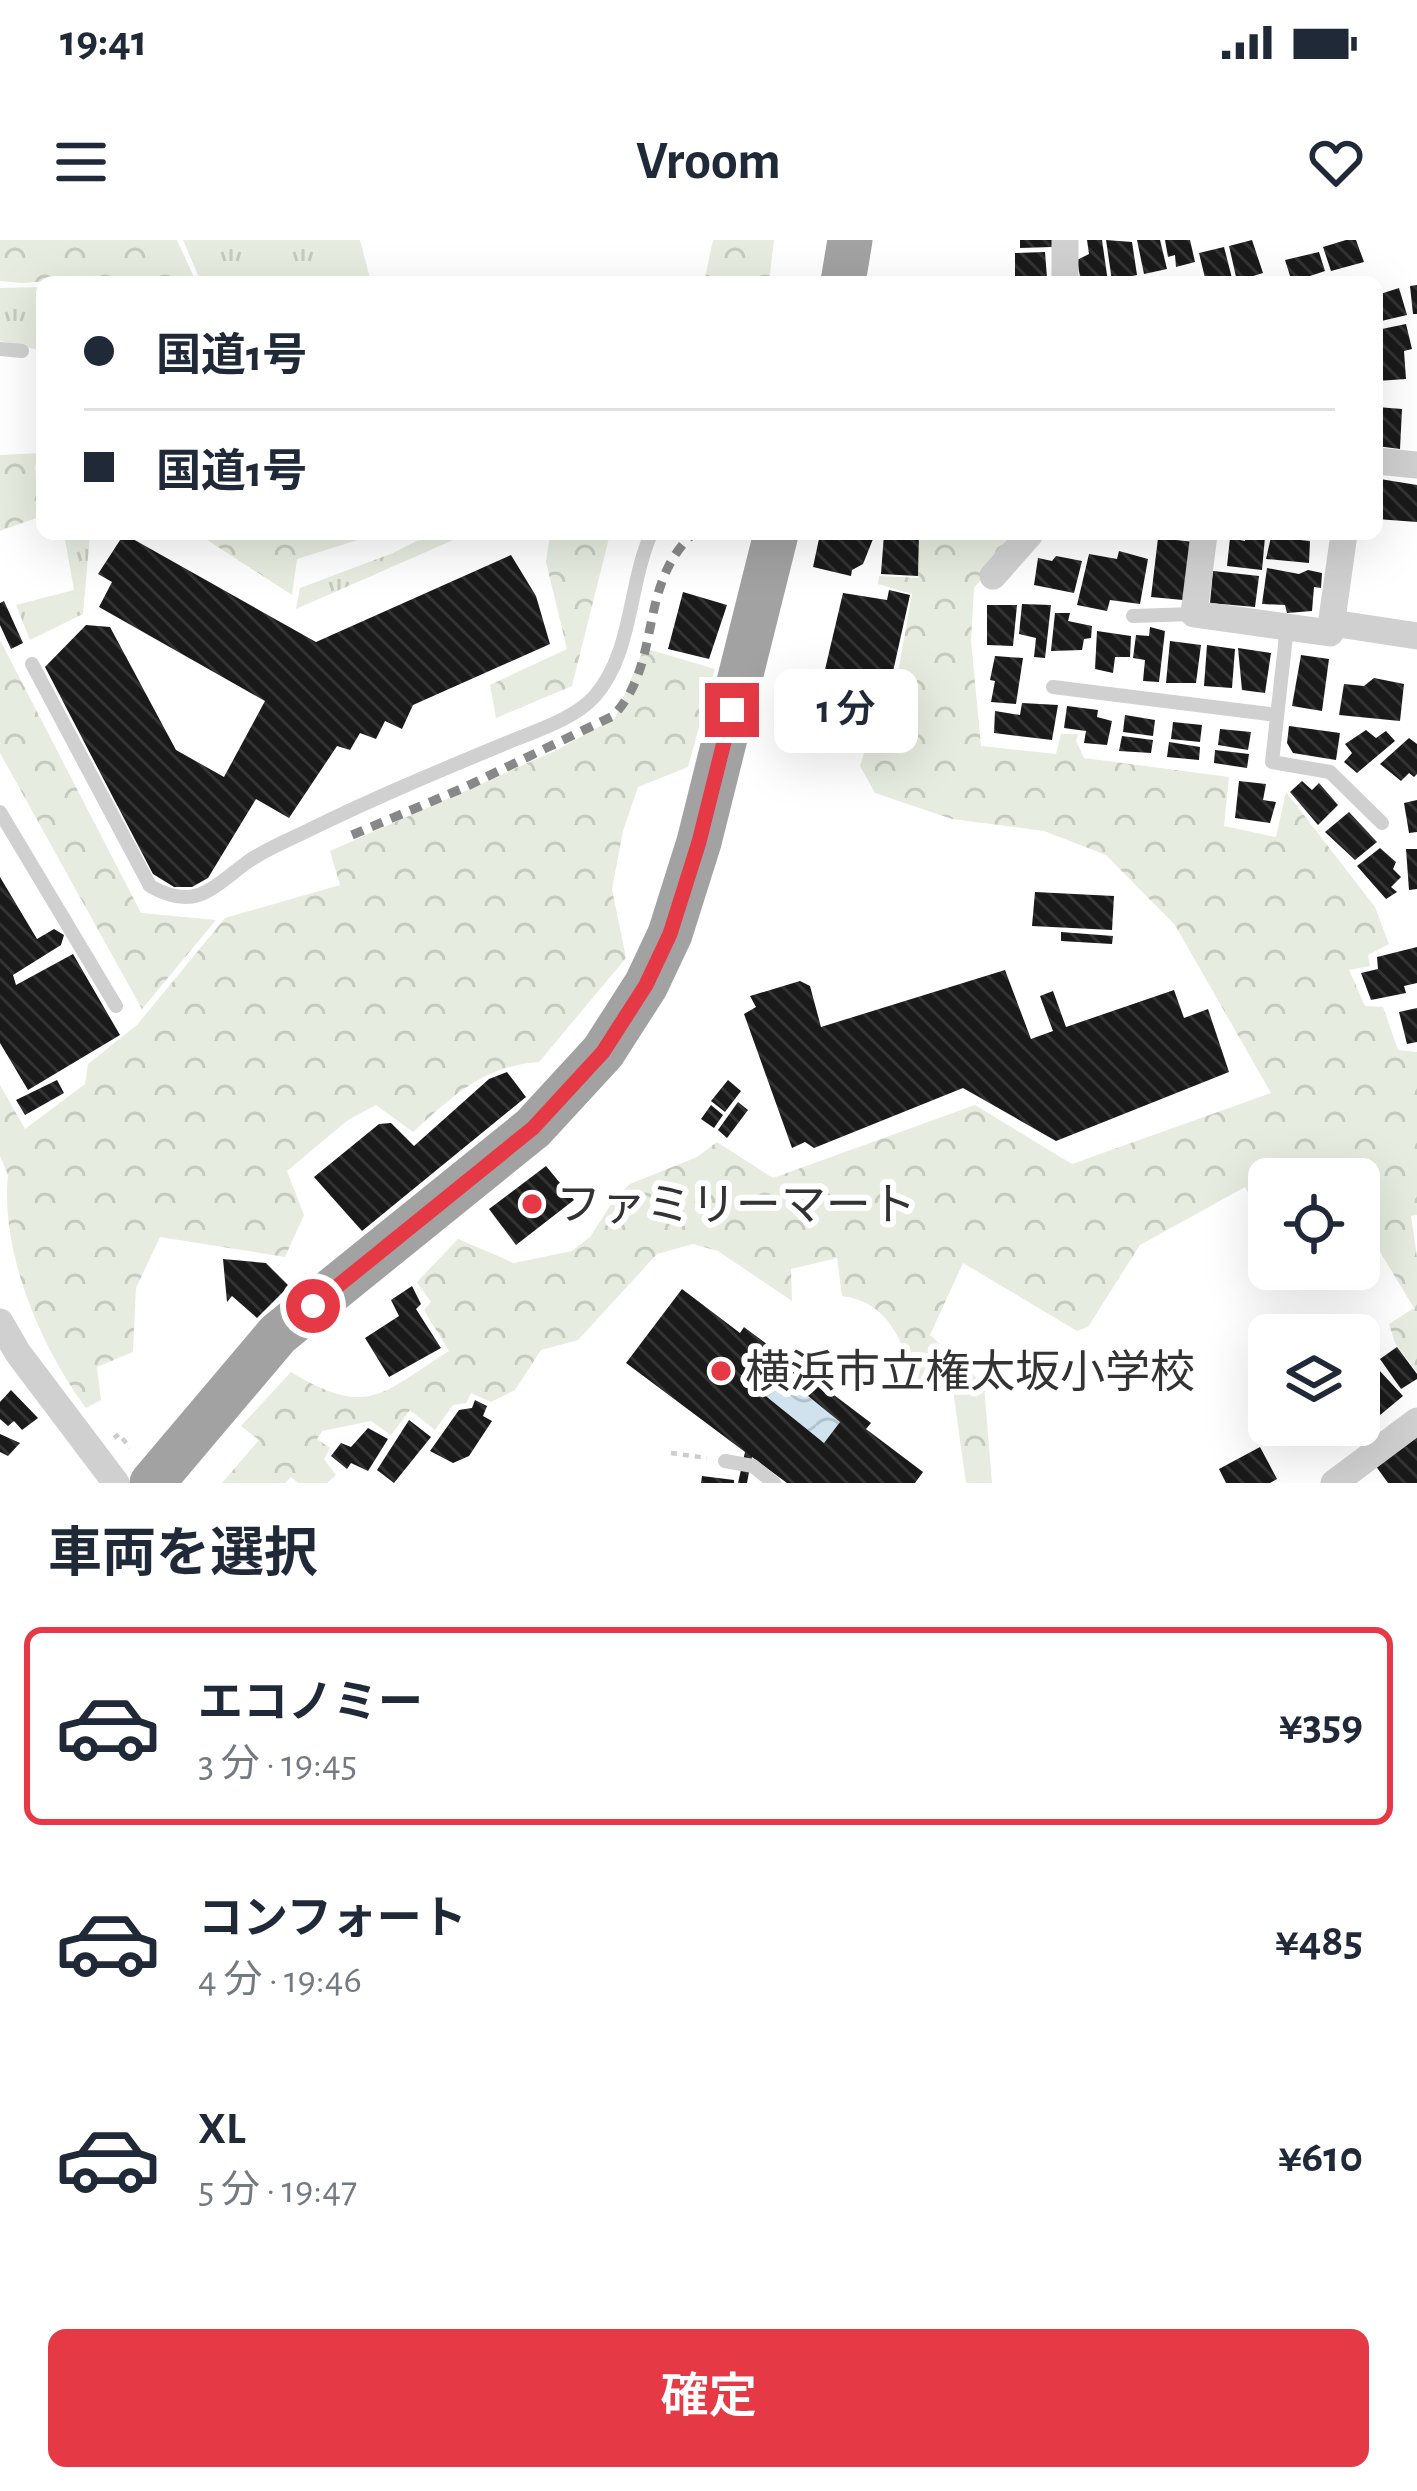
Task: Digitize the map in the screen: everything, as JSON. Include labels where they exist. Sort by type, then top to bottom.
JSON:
[{"type":"highway","points":[[844,276],[850,240]]},
{"type":"highway","points":[[152,1483],[278,1334],[533,1128],[603,1052],[646,985],[670,934],[699,842],[774,540]]},
{"type":"street","points":[[1065,240],[1065,276]]},
{"type":"street","points":[[1383,462],[1417,465]]},
{"type":"street","points":[[993,576],[1025,540]]},
{"type":"street","points":[[1203,540],[1195,614],[1330,633],[1343,540]]},
{"type":"street","points":[[1332,623],[1417,636]]},
{"type":"street","points":[[0,1322],[116,1483]]},
{"type":"street","points":[[1334,1483],[1417,1421]]},
{"type":"lane","points":[[0,349],[22,351]]},
{"type":"lane","points":[[32,664],[150,886],[169,897],[189,898],[210,892],[254,857],[548,725],[591,700],[613,669],[649,540]]},
{"type":"lane","points":[[1133,616],[1195,614]]},
{"type":"lane","points":[[1287,627],[1272,762],[1330,772],[1382,823]]},
{"type":"lane","points":[[1053,687],[1277,715]]},
{"type":"lane","points":[[0,812],[116,1006]]},
{"type":"lane","points":[[725,1461],[753,1466],[774,1483]]},
{"type":"path","points":[[671,1454],[725,1461]]},
{"type":"green space","points":[[0,240],[177,240],[193,276],[36,276],[36,282],[0,281]]},
{"type":"green space","points":[[183,240],[360,240],[369,276],[198,276]]},
{"type":"green space","points":[[713,240],[774,240],[770,276],[705,276]]},
{"type":"green space","points":[[36,287],[36,350],[0,341],[0,288]]},
{"type":"green space","points":[[36,453],[36,518],[0,531],[0,455]]},
{"type":"green space","points":[[65,540],[89,540],[83,614],[30,640],[16,605],[74,590]]},
{"type":"green space","points":[[207,540],[358,540],[297,559],[292,595]]},
{"type":"green space","points":[[418,540],[453,540],[296,609],[300,588]]},
{"type":"green space","points":[[549,540],[608,540],[572,686],[496,718],[490,685],[567,649],[546,562]]},
{"type":"green space","points":[[919,540],[1013,540],[974,588],[971,640],[981,746],[1056,754],[1061,734],[1078,734],[1076,741],[1084,758],[1229,777],[1224,826],[1276,837],[1286,792],[1375,907],[1389,944],[1368,955],[1370,966],[1349,970],[1365,1006],[1383,1007],[1398,1050],[1417,1052],[1417,1215],[1411,1216],[1417,1257],[1417,1372],[1395,1343],[1389,1324],[1414,1308],[1380,1252],[1380,1158],[1248,1158],[1248,1193],[1245,1187],[1140,1245],[1088,1327],[1077,1331],[963,1263],[930,1335],[984,1385],[992,1483],[966,1483],[953,1390],[916,1384],[899,1339],[883,1315],[842,1296],[837,1258],[791,1269],[792,1301],[718,1251],[693,1244],[657,1254],[578,1340],[541,1350],[515,1390],[491,1402],[471,1393],[466,1403],[453,1405],[435,1430],[410,1410],[391,1435],[371,1421],[322,1431],[317,1439],[330,1448],[324,1459],[336,1475],[327,1483],[298,1483],[291,1477],[285,1483],[222,1483],[259,1440],[241,1426],[291,1372],[339,1394],[374,1395],[449,1351],[424,1310],[431,1302],[417,1282],[458,1239],[514,1263],[572,1251],[590,1237],[630,1184],[697,1157],[717,1142],[773,1178],[975,1105],[1072,1164],[1271,1093],[1175,925],[1106,855],[1044,831],[952,819],[875,793],[860,766],[867,744],[885,746],[912,594],[878,584],[879,576],[918,578]]},
{"type":"green space","points":[[0,640],[141,913],[216,920],[142,1009],[0,753]]},
{"type":"green space","points":[[644,648],[715,669],[688,767],[638,787],[623,831],[612,889],[626,958],[539,1062],[485,1076],[413,1132],[376,1105],[348,1120],[287,1171],[304,1215],[285,1257],[160,1237],[136,1288],[133,1352],[97,1367],[101,1400],[86,1408],[40,1329],[18,1267],[7,1205],[8,1175],[0,1156],[0,1085],[25,1129],[85,1084],[88,1064],[137,1025],[225,918],[340,885],[330,851],[557,750],[615,718]]},
{"type":"water","points":[[758,1355],[840,1422],[824,1443],[741,1376]]},
{"type":"building","points":[[1020,240],[1052,240],[1052,247],[1020,248]]},
{"type":"building","points":[[1087,240],[1102,240],[1107,276],[1080,276],[1077,260],[1089,254]]},
{"type":"building","points":[[1106,240],[1132,242],[1137,275],[1111,276]]},
{"type":"building","points":[[1137,240],[1160,240],[1167,269],[1144,274]]},
{"type":"building","points":[[1165,240],[1190,240],[1195,262],[1176,267],[1175,255],[1168,257]]},
{"type":"building","points":[[1252,240],[1263,273],[1236,276],[1229,246]]},
{"type":"building","points":[[1356,240],[1364,262],[1331,271],[1323,247]]},
{"type":"building","points":[[1224,247],[1231,276],[1205,276],[1199,253]]},
{"type":"building","points":[[1045,252],[1047,276],[1015,276],[1015,253]]},
{"type":"building","points":[[1319,252],[1325,271],[1290,276],[1285,260]]},
{"type":"building","points":[[1417,285],[1417,314],[1413,314],[1410,286]]},
{"type":"building","points":[[1399,288],[1407,315],[1383,321],[1383,293]]},
{"type":"building","points":[[1406,324],[1412,349],[1404,351],[1406,379],[1383,381],[1383,329]]},
{"type":"building","points":[[1383,407],[1402,409],[1400,449],[1383,447]]},
{"type":"building","points":[[1383,479],[1417,485],[1417,522],[1383,519]]},
{"type":"building","points":[[120,540],[135,540],[316,642],[511,555],[536,596],[550,644],[413,705],[402,729],[385,721],[376,739],[360,733],[350,750],[337,746],[289,818],[256,799],[208,878],[192,887],[174,887],[153,874],[45,667],[86,625],[110,627],[176,750],[224,777],[265,701],[99,607],[112,582],[98,574]]},
{"type":"building","points":[[819,540],[873,540],[863,564],[851,576],[813,567]]},
{"type":"building","points":[[884,540],[919,540],[918,576],[881,574]]},
{"type":"building","points":[[1158,540],[1194,542],[1183,600],[1151,597]]},
{"type":"building","points":[[1230,540],[1265,540],[1262,570],[1227,566]]},
{"type":"building","points":[[1270,540],[1310,541],[1309,563],[1266,559]]},
{"type":"building","points":[[1119,551],[1148,559],[1140,604],[1110,600],[1107,611],[1077,605],[1089,554],[1117,559]]},
{"type":"building","points":[[1056,556],[1082,561],[1074,593],[1034,585],[1038,558],[1052,561]]},
{"type":"building","points":[[1267,568],[1322,573],[1321,588],[1314,587],[1312,611],[1287,613],[1285,605],[1262,604]]},
{"type":"building","points":[[1213,571],[1259,576],[1255,607],[1210,603]]},
{"type":"building","points":[[889,590],[910,595],[878,739],[847,734],[848,727],[815,712],[843,593],[887,600]]},
{"type":"building","points":[[683,592],[727,605],[709,659],[668,649]]},
{"type":"building","points":[[4,601],[23,643],[11,649],[0,625],[0,603]]},
{"type":"building","points":[[1022,604],[1051,605],[1045,658],[1034,657],[1036,638],[1019,634]]},
{"type":"building","points":[[987,605],[1017,605],[1013,646],[987,645]]},
{"type":"building","points":[[1055,613],[1070,613],[1068,621],[1092,626],[1091,638],[1084,639],[1082,650],[1051,651]]},
{"type":"building","points":[[1150,627],[1165,631],[1159,682],[1143,681],[1145,660],[1133,658],[1136,635],[1149,636]]},
{"type":"building","points":[[1097,631],[1131,636],[1130,657],[1115,657],[1113,673],[1095,669]]},
{"type":"building","points":[[1170,641],[1201,645],[1196,683],[1166,683]]},
{"type":"building","points":[[1207,645],[1235,649],[1232,688],[1204,686]]},
{"type":"building","points":[[1238,648],[1271,653],[1265,693],[1242,690]]},
{"type":"building","points":[[1301,655],[1329,659],[1322,711],[1292,706]]},
{"type":"building","points":[[995,656],[1023,658],[1016,704],[991,702]]},
{"type":"building","points":[[1374,678],[1404,684],[1400,721],[1339,715],[1344,684],[1364,686]]},
{"type":"building","points":[[1022,703],[1058,705],[1052,740],[994,733],[995,711],[1020,715]]},
{"type":"building","points":[[1067,706],[1098,710],[1097,717],[1112,721],[1107,745],[1084,743],[1086,731],[1064,728]]},
{"type":"building","points":[[1125,715],[1155,720],[1153,736],[1123,732]]},
{"type":"building","points":[[1173,722],[1202,725],[1200,742],[1171,739]]},
{"type":"building","points":[[1289,726],[1340,733],[1336,760],[1293,753],[1287,743]]},
{"type":"building","points":[[1220,729],[1251,732],[1248,750],[1218,745]]},
{"type":"building","points":[[1366,730],[1376,738],[1386,731],[1395,741],[1357,773],[1344,762],[1352,753],[1345,744]]},
{"type":"building","points":[[1122,736],[1153,740],[1151,753],[1119,751]]},
{"type":"building","points":[[1409,738],[1417,744],[1417,774],[1409,773],[1401,781],[1380,764]]},
{"type":"building","points":[[1169,742],[1200,747],[1199,760],[1167,757]]},
{"type":"building","points":[[1215,750],[1249,754],[1247,768],[1214,763]]},
{"type":"building","points":[[1239,781],[1266,784],[1263,800],[1276,802],[1270,823],[1235,818]]},
{"type":"building","points":[[1302,781],[1312,790],[1319,783],[1338,805],[1318,825],[1290,792]]},
{"type":"building","points":[[1417,800],[1417,832],[1409,833],[1404,803]]},
{"type":"building","points":[[1349,812],[1377,842],[1355,860],[1325,832]]},
{"type":"building","points":[[1380,848],[1396,862],[1393,869],[1401,877],[1391,887],[1397,892],[1386,899],[1357,866]]},
{"type":"building","points":[[1406,849],[1417,849],[1417,889],[1409,890]]},
{"type":"building","points":[[0,877],[37,939],[54,929],[64,935],[61,945],[13,975],[16,985],[73,954],[120,1035],[28,1090],[0,1043]]},
{"type":"building","points":[[1035,892],[1114,896],[1112,930],[1032,926]]},
{"type":"building","points":[[1061,932],[1113,936],[1112,944],[1061,941]]},
{"type":"building","points":[[1417,947],[1417,983],[1404,986],[1406,993],[1371,1000],[1361,973],[1378,969],[1377,957]]},
{"type":"building","points":[[1005,970],[1031,1039],[1053,1031],[1040,996],[1053,991],[1066,1027],[1174,990],[1184,1018],[1208,1009],[1229,1072],[1056,1141],[963,1088],[814,1148],[805,1142],[792,1148],[744,1014],[756,1007],[750,996],[800,981],[810,986],[821,1027]]},
{"type":"building","points":[[1417,1008],[1417,1042],[1407,1044],[1399,1012]]},
{"type":"building","points":[[507,1072],[526,1097],[362,1231],[314,1177],[379,1124],[391,1123],[414,1146],[489,1079]]},
{"type":"building","points":[[57,1080],[64,1093],[25,1115],[16,1100]]},
{"type":"building","points":[[728,1080],[741,1091],[725,1112],[711,1101]]},
{"type":"building","points":[[738,1102],[748,1110],[727,1138],[718,1130]]},
{"type":"building","points":[[711,1105],[723,1115],[714,1128],[701,1119]]},
{"type":"building","name":"ファミリーマート","points":[[546,1166],[574,1200],[516,1245],[489,1209]]},
{"type":"building","points":[[223,1259],[266,1263],[289,1286],[257,1318],[232,1296],[227,1302]]},
{"type":"building","points":[[412,1286],[421,1304],[416,1309],[441,1348],[389,1377],[365,1338],[399,1316],[391,1300]]},
{"type":"building","points":[[682,1289],[740,1333],[744,1327],[871,1423],[866,1429],[923,1472],[915,1483],[787,1483],[752,1457],[747,1483],[738,1483],[745,1452],[626,1363]],"holes":[[[758,1355],[840,1422],[824,1443],[741,1376]]]},
{"type":"building","points":[[1397,1347],[1417,1379],[1401,1389],[1380,1359]]},
{"type":"building","points":[[1380,1371],[1403,1396],[1380,1415]]},
{"type":"building","points":[[11,1390],[38,1418],[22,1430],[14,1421],[8,1426],[0,1419],[0,1402]]},
{"type":"building","points":[[475,1400],[487,1406],[483,1416],[492,1421],[469,1456],[453,1463],[430,1451],[459,1410],[472,1408]]},
{"type":"building","points":[[409,1420],[431,1437],[394,1483],[377,1470]]},
{"type":"building","points":[[368,1428],[388,1439],[368,1471],[351,1463],[347,1469],[331,1456],[341,1443],[351,1447]]},
{"type":"building","points":[[0,1434],[20,1443],[8,1456],[0,1452]]},
{"type":"building","points":[[1417,1436],[1417,1483],[1388,1483],[1375,1465]]},
{"type":"building","points":[[1260,1447],[1277,1479],[1226,1483],[1219,1469]]},
{"type":"building","points":[[702,1476],[734,1480],[734,1483],[701,1483]]},
{"type":"railway","points":[[352,835],[613,716],[639,673],[664,577],[688,540]]},
{"type":"place","name":"ファミリーマート","points":[[532,1204]]},
{"type":"place","name":"横浜市立権太坂小学校","points":[[721,1371]]},
{"type":"route","points":[[313,1306],[533,1128],[603,1052],[646,985],[670,934],[732,710]]}]
